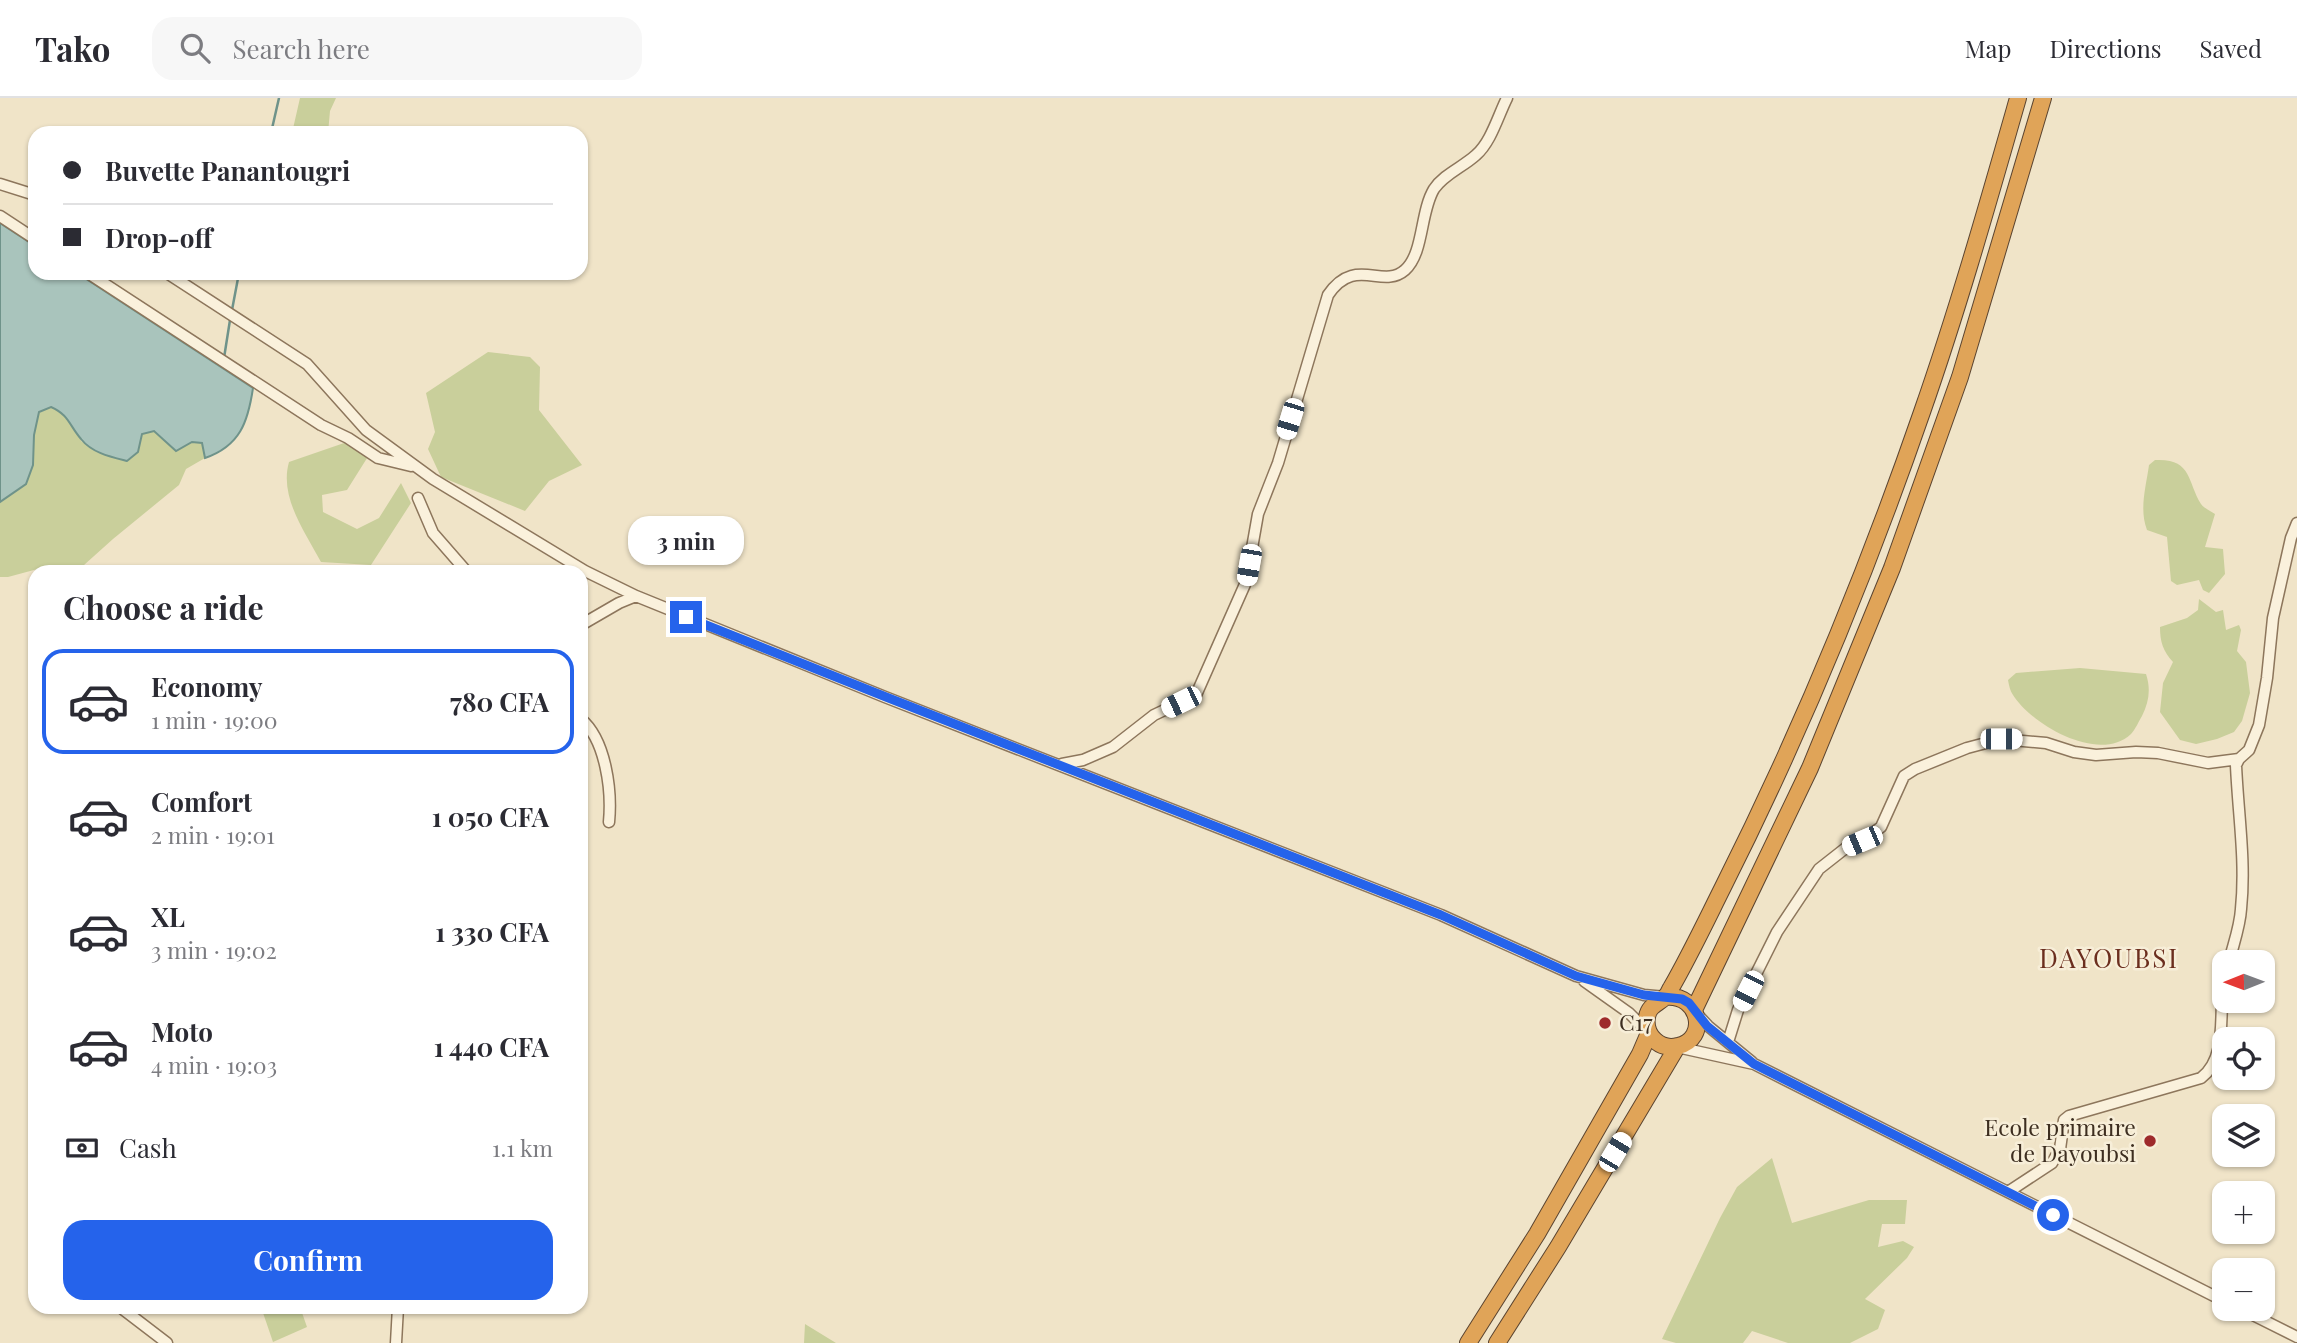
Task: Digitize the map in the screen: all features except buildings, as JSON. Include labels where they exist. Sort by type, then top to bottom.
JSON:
[{"type":"highway","points":[[1665,998],[1733,868],[1762,805],[1839,633],[1876,539],[1953,318],[2018,98]]},
{"type":"highway","points":[[1694,1010],[1810,768],[1892,568],[1960,377],[2043,98]]},
{"type":"highway","points":[[1468,1343],[1537,1234],[1640,1054],[1649,1033],[1649,1012],[1659,1000],[1665,998],[1682,999],[1694,1010],[1697,1026],[1695,1033],[1685,1044],[1677,1047],[1661,1045],[1649,1033]]},
{"type":"highway","points":[[1497,1343],[1558,1247],[1677,1047]]},
{"type":"street","points":[[1060,765],[1083,760],[1113,747],[1154,715],[1196,695],[1246,582],[1258,514],[1278,463],[1328,295],[1336,284],[1349,276],[1359,274],[1388,277],[1403,272],[1412,262],[1434,189],[1478,153],[1507,98]]},
{"type":"street","points":[[0,184],[28,193]]},
{"type":"street","points":[[0,216],[28,234]]},
{"type":"street","points":[[99,280],[321,425],[348,438],[378,458],[420,469]]},
{"type":"street","points":[[178,280],[307,364],[366,430],[420,469],[575,565]]},
{"type":"street","points":[[418,498],[433,533],[461,565]]},
{"type":"street","points":[[2232,950],[2242,899],[2242,851],[2236,765],[2249,750],[2259,724],[2273,618],[2291,538],[2297,523]]},
{"type":"street","points":[[588,572],[636,596],[873,692],[1441,915],[1576,976],[1644,995],[1665,998]]},
{"type":"street","points":[[588,621],[636,596]]},
{"type":"street","points":[[588,728],[598,741],[603,756],[609,822]]},
{"type":"street","points":[[1728,1042],[1738,1010],[1777,932],[1819,869],[1847,847],[1881,828],[1904,776],[1915,769],[1956,752],[2001,739],[2046,743],[2074,752],[2096,755],[2158,753],[2207,763],[2239,759]]},
{"type":"street","points":[[1576,976],[1629,1013],[1649,1033]]},
{"type":"street","points":[[1694,1010],[1707,1026],[1754,1064],[2212,1295]]},
{"type":"street","points":[[2008,1192],[2052,1163],[2060,1149],[2064,1120],[2068,1116],[2201,1078],[2209,1072],[2220,1037],[2221,1013]]},
{"type":"street","points":[[1677,1047],[1754,1064]]},
{"type":"street","points":[[129,1314],[167,1343]]},
{"type":"street","points":[[396,1343],[398,1314]]},
{"type":"street","points":[[2265,1321],[2297,1337]]},
{"type":"green space","points":[[300,98],[336,98],[330,111],[329,126],[294,126]]},
{"type":"green space","points":[[488,352],[530,357],[540,367],[539,410],[582,465],[549,481],[525,511],[441,477],[428,449],[435,432],[426,393]]},
{"type":"green space","points":[[51,407],[64,413],[82,442],[138,452],[142,434],[154,430],[202,443],[205,458],[186,469],[179,485],[84,565],[28,565],[28,572],[0,577],[0,502],[26,484],[33,465],[34,435],[39,412]]},
{"type":"green space","points":[[347,442],[369,455],[347,490],[322,495],[323,512],[357,529],[379,518],[401,483],[411,503],[371,565],[321,562],[295,514],[288,488],[289,462]]},
{"type":"green space","points":[[2155,460],[2167,460],[2182,467],[2201,504],[2215,514],[2205,547],[2223,549],[2225,574],[2209,593],[2203,590],[2199,580],[2177,585],[2171,581],[2167,537],[2147,530],[2144,498],[2149,465]]},
{"type":"green space","points":[[2199,599],[2216,612],[2223,610],[2226,630],[2239,625],[2241,630],[2237,651],[2246,662],[2250,693],[2242,721],[2234,732],[2196,744],[2180,740],[2160,712],[2163,683],[2173,662],[2163,646],[2160,627],[2187,618],[2198,610]]},
{"type":"green space","points":[[2080,668],[2146,674],[2148,701],[2131,734],[2118,742],[2102,745],[2067,737],[2022,707],[2013,695],[2008,680],[2016,673]]},
{"type":"green space","points":[[1772,1158],[1792,1223],[1869,1200],[1907,1200],[1905,1224],[1882,1224],[1878,1247],[1903,1241],[1914,1247],[1907,1258],[1865,1299],[1885,1310],[1878,1329],[1850,1343],[1788,1343],[1752,1331],[1743,1343],[1676,1343],[1662,1339],[1737,1187]]},
{"type":"green space","points":[[263,1314],[302,1314],[307,1327],[273,1342]]},
{"type":"green space","points":[[805,1324],[836,1343],[804,1343]]},
{"type":"water","points":[[0,223],[28,241],[28,280],[88,280],[253,388],[245,422],[234,440],[227,447],[205,458],[202,443],[192,442],[176,451],[154,431],[142,434],[138,452],[127,461],[91,448],[57,410],[51,407],[39,412],[34,435],[33,465],[26,484],[0,502]]},
{"type":"waterway","points":[[273,126],[279,98]]},
{"type":"waterway","points":[[232,310],[238,280]]},
{"type":"waterway","points":[[224,358],[230,320]]},
{"type":"place","name":"C17","points":[[1605,1023]]},
{"type":"place","name":"Ecole primaire de Dayoubsi","points":[[2150,1141]]},
{"type":"district","name":"DAYOUBSI","points":[[2109,959]]},
{"type":"route","points":[[686,617],[1441,915],[1576,976],[1644,995],[1682,999],[1689,1003],[1707,1026],[1754,1064],[2053,1215]]}]
